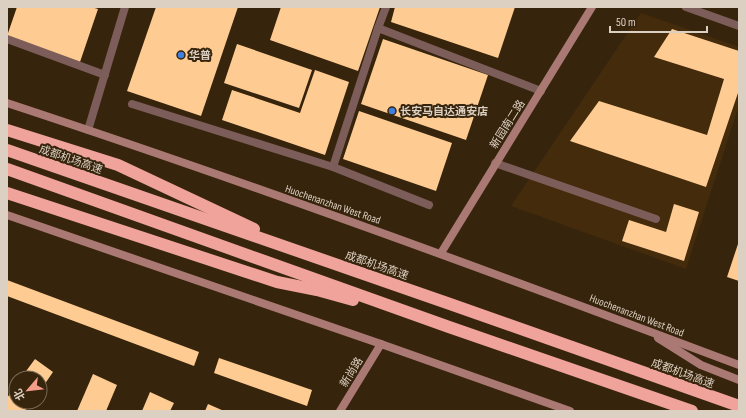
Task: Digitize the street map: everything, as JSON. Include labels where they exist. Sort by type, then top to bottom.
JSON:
[{"type":"highway","points":[[7,130],[118,165],[315,258]]},
{"type":"highway","name":"成都机场高速","points":[[7,150],[739,406]]},
{"type":"highway","points":[[7,169],[449,327],[692,411]]},
{"type":"highway","points":[[7,194],[277,282],[317,290],[449,327]]},
{"type":"main road","name":"新园南二路","points":[[441,253],[592,7]]},
{"type":"main road","name":"Huochenanzhan West Road","points":[[7,103],[138,146],[441,253],[739,365]]},
{"type":"main road","points":[[7,215],[570,411]]},
{"type":"main road","points":[[645,330],[701,365],[739,380]]},
{"type":"main road","name":"新尚路","points":[[340,411],[381,344]]},
{"type":"street","points":[[88,130],[125,7]]},
{"type":"street","points":[[333,167],[386,7]]},
{"type":"street","points":[[686,7],[739,26]]},
{"type":"street","points":[[378,28],[541,91]]},
{"type":"street","points":[[7,39],[105,75]]},
{"type":"street","points":[[132,104],[333,167],[430,205]]},
{"type":"street","points":[[496,163],[656,219]]},
{"type":"shaded area","points":[[641,13],[739,47],[739,105],[686,269],[511,206]]},
{"type":"building","points":[[17,7],[91,7],[98,9],[80,62],[7,36]]},
{"type":"building","points":[[156,7],[238,7],[201,116],[127,91]]},
{"type":"building","points":[[281,7],[380,7],[358,71],[270,40]]},
{"type":"building","points":[[395,7],[515,7],[498,58],[391,22]]},
{"type":"building","points":[[672,29],[739,51],[739,90],[706,187],[570,141],[599,101],[707,135],[724,79],[654,57]]},
{"type":"building","points":[[383,39],[488,75],[466,140],[361,104]]},
{"type":"building","points":[[237,44],[312,70],[299,108],[224,83]]},
{"type":"building","points":[[315,70],[349,82],[325,155],[222,120],[232,90],[300,113]]},
{"type":"building","points":[[359,111],[452,143],[436,191],[343,159]]},
{"type":"building","points":[[674,204],[699,212],[684,261],[622,241],[629,220],[666,232]]},
{"type":"building","points":[[739,241],[739,281],[727,277]]},
{"type":"building","points":[[7,280],[199,352],[194,366],[7,296]]},
{"type":"building","points":[[219,358],[312,390],[307,406],[214,373]]},
{"type":"building","points":[[35,359],[53,372],[48,379],[48,370],[27,370]]},
{"type":"building","points":[[93,374],[117,385],[106,411],[77,411]]},
{"type":"building","points":[[150,392],[174,403],[170,411],[142,411]]},
{"type":"building","points":[[8,397],[8,410],[26,410],[7,411]]},
{"type":"building","points":[[208,404],[224,411],[205,411]]},
{"type":"place","name":"华普","points":[[181,55]]},
{"type":"place","name":"长安马自达通安店","points":[[392,111]]}]
